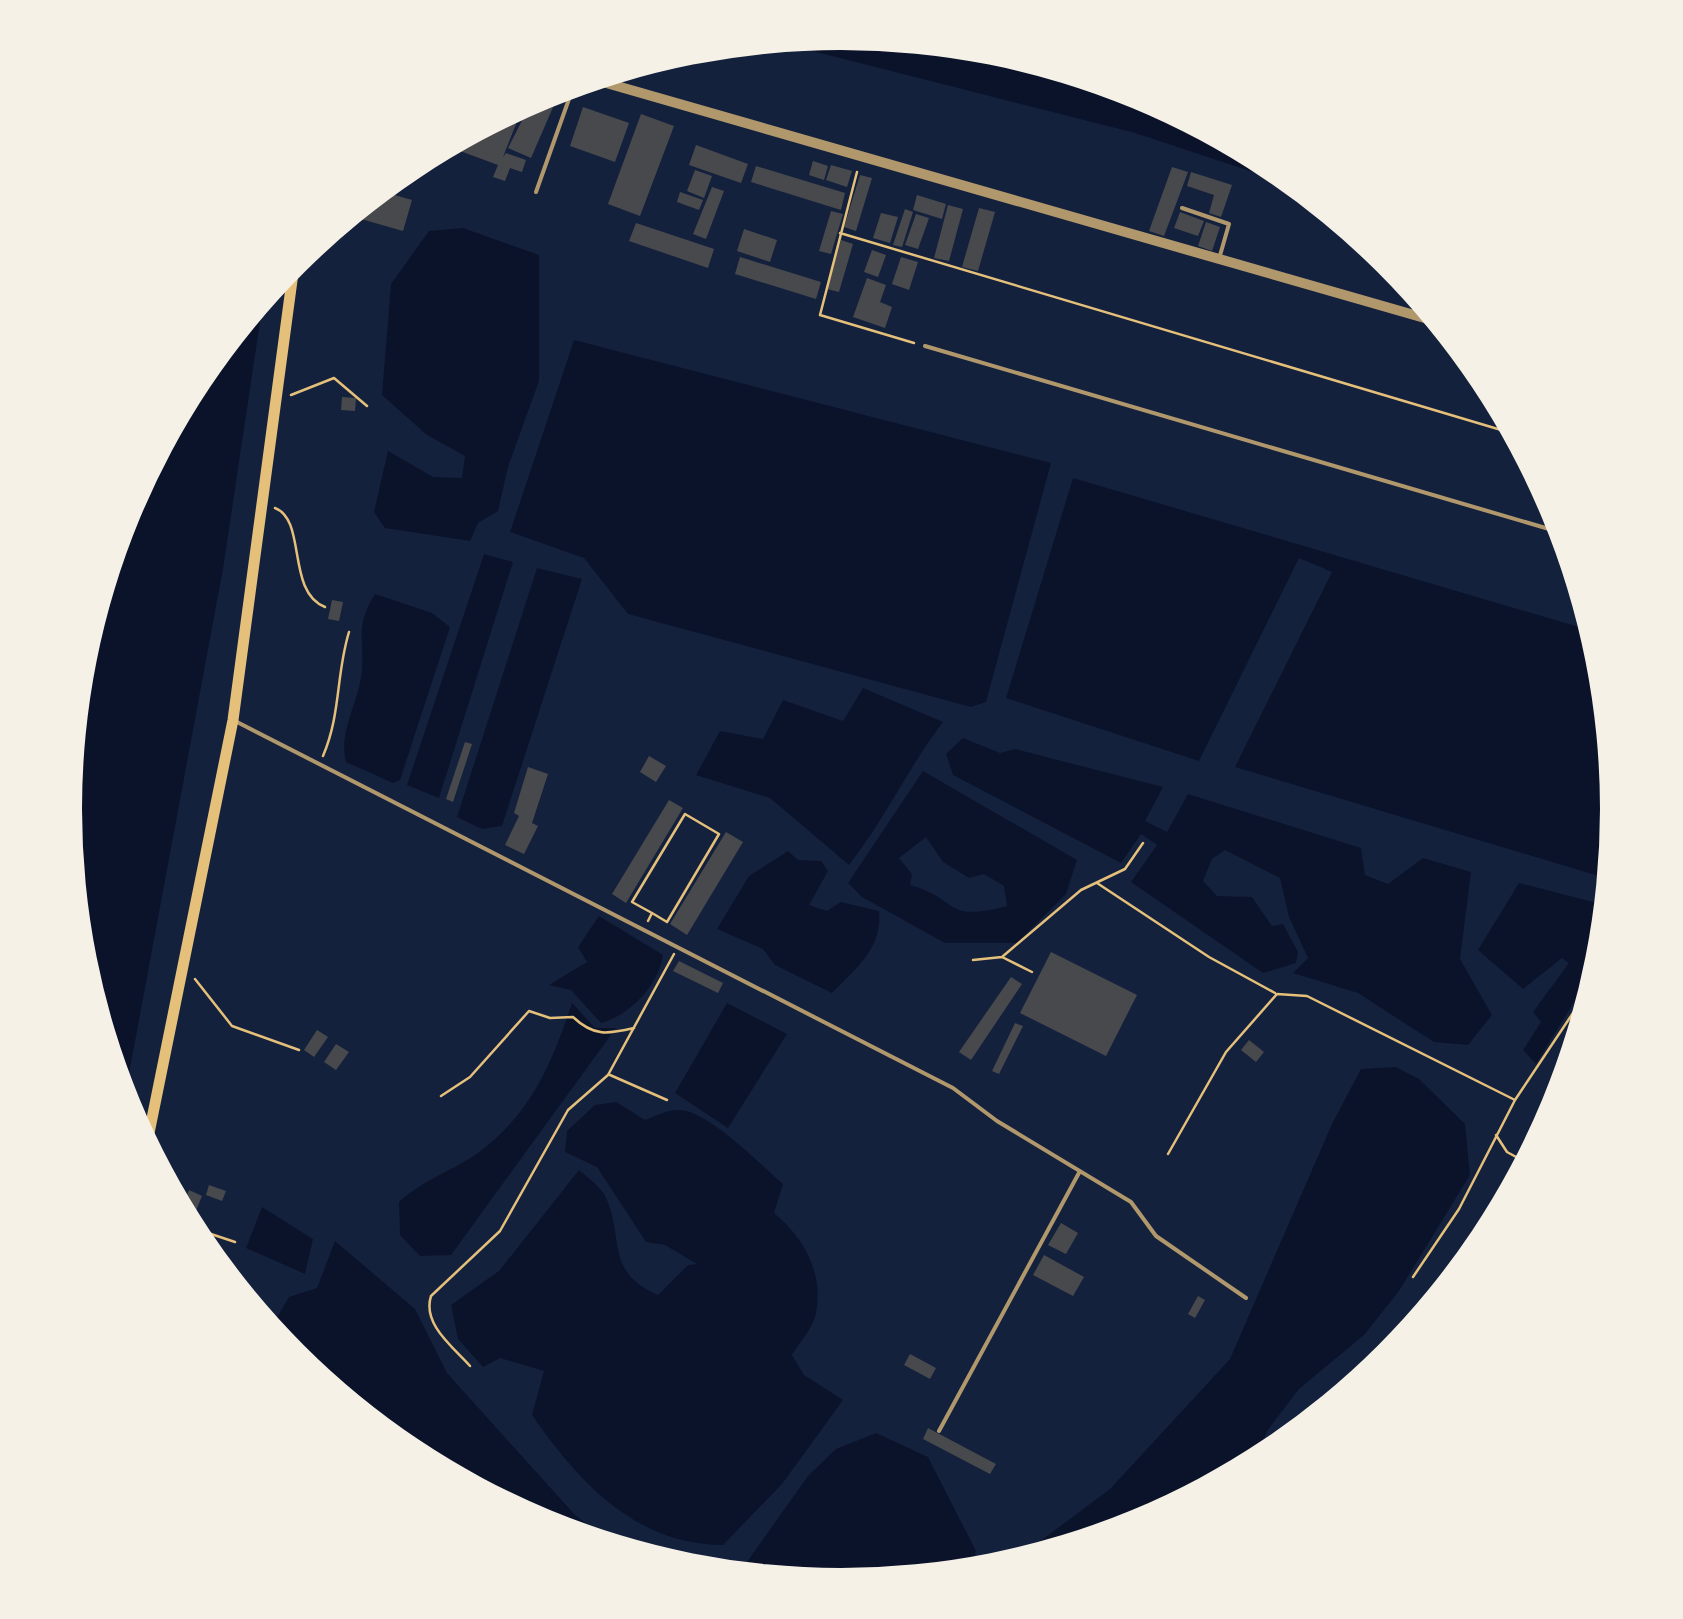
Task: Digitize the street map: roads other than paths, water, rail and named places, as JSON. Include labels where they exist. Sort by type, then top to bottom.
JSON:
[{"type":"main road","points":[[151,1125],[233,720],[291,286]]},
{"type":"street","points":[[614,85],[1419,316]]},
{"type":"lane","points":[[536,192],[568,101]]},
{"type":"lane","points":[[1182,208],[1229,224],[1219,259]]},
{"type":"lane","points":[[925,346],[1547,528]]},
{"type":"lane","points":[[233,720],[953,1088],[997,1122],[1131,1202],[1156,1236],[1246,1298]]},
{"type":"lane","points":[[939,1431],[1080,1171]]},
{"type":"water","points":[[813,51],[941,56],[1038,76],[1086,90],[1177,128],[1253,172],[1135,133]]},
{"type":"water","points":[[463,228],[539,255],[539,381],[508,467],[498,511],[478,523],[470,541],[385,528],[374,512],[388,451],[433,477],[462,478],[465,456],[427,435],[382,395],[391,284],[429,231]]},
{"type":"water","points":[[260,321],[223,569],[129,1072],[108,1006],[88,909],[82,810],[88,710],[108,613],[140,519],[184,430]]},
{"type":"water","points":[[574,340],[1051,463],[986,702],[971,707],[628,614],[584,558],[510,532]]},
{"type":"water","points":[[1073,478],[1578,627],[1595,710],[1599,760],[1598,876],[1235,767],[1332,572],[1299,558],[1199,761],[1006,698]]},
{"type":"water","points":[[484,554],[513,562],[439,798],[407,785]]},
{"type":"water","points":[[537,568],[582,579],[502,826],[482,829],[457,817]]},
{"type":"water","points":[[375,594],[432,613],[450,627],[400,780],[393,783],[346,762],[344,750],[362,669],[363,624]]},
{"type":"water","points":[[863,688],[943,722],[849,865],[770,798],[696,775],[720,731],[763,739],[783,700],[843,721]]},
{"type":"water","points":[[963,738],[1000,753],[1015,749],[1163,787],[1145,821],[1167,832],[1188,794],[1361,848],[1365,875],[1388,884],[1423,858],[1471,872],[1460,959],[1492,1015],[1468,1045],[1434,1042],[1358,993],[1293,973],[1308,958],[1289,917],[1280,878],[1225,850],[1212,859],[1203,881],[1217,896],[1252,897],[1272,926],[1283,924],[1298,952],[1296,963],[1263,973],[1131,882],[1157,845],[1141,834],[1121,863],[953,775],[946,754]]},
{"type":"water","points":[[923,771],[1077,860],[1066,894],[1017,943],[945,943],[862,897],[848,883]],"holes":[[[926,837],[943,862],[969,878],[984,874],[1004,886],[1007,906],[961,911],[910,885],[912,874],[899,858]]]},
{"type":"water","points":[[788,851],[798,860],[821,861],[828,871],[809,905],[827,911],[841,902],[879,911],[872,947],[832,993],[775,965],[763,949],[717,929],[749,876]]},
{"type":"water","points":[[1519,883],[1596,903],[1577,997],[1536,1064],[1523,1050],[1541,1022],[1533,1012],[1569,963],[1562,958],[1523,989],[1478,950]]},
{"type":"water","points":[[599,916],[663,955],[655,978],[641,998],[601,1023],[571,990],[549,985],[587,962],[578,947]]},
{"type":"water","points":[[572,1003],[595,1028],[616,1028],[451,1255],[420,1256],[400,1235],[399,1202],[478,1153],[512,1122],[547,1067]]},
{"type":"water","points":[[727,1003],[787,1034],[728,1128],[675,1093]]},
{"type":"water","points":[[1396,1067],[1419,1079],[1465,1124],[1470,1175],[1399,1291],[1364,1335],[1299,1389],[1263,1441],[1177,1491],[1086,1529],[1038,1543],[1110,1489],[1230,1359],[1332,1124],[1361,1069]]},
{"type":"water","points":[[616,1102],[645,1120],[672,1110],[690,1112],[739,1144],[783,1184],[774,1213],[802,1244],[814,1270],[818,1298],[815,1318],[792,1355],[804,1375],[843,1400],[782,1484],[723,1545],[663,1534],[613,1506],[570,1464],[532,1415],[544,1371],[500,1358],[483,1367],[458,1339],[451,1305],[499,1271],[579,1170],[605,1195],[623,1266],[642,1286],[658,1295],[688,1265],[697,1264],[665,1245],[646,1242],[597,1167],[565,1152],[567,1131],[595,1105]]},
{"type":"water","points":[[262,1207],[313,1239],[305,1274],[246,1248]]},
{"type":"water","points":[[335,1241],[415,1309],[447,1373],[575,1515],[590,1526],[506,1491],[462,1467],[379,1412],[341,1381],[277,1318],[289,1297],[317,1288]]},
{"type":"water","points":[[876,1433],[928,1457],[976,1551],[974,1557],[941,1563],[842,1569],[746,1563],[808,1476],[836,1449]]}]
